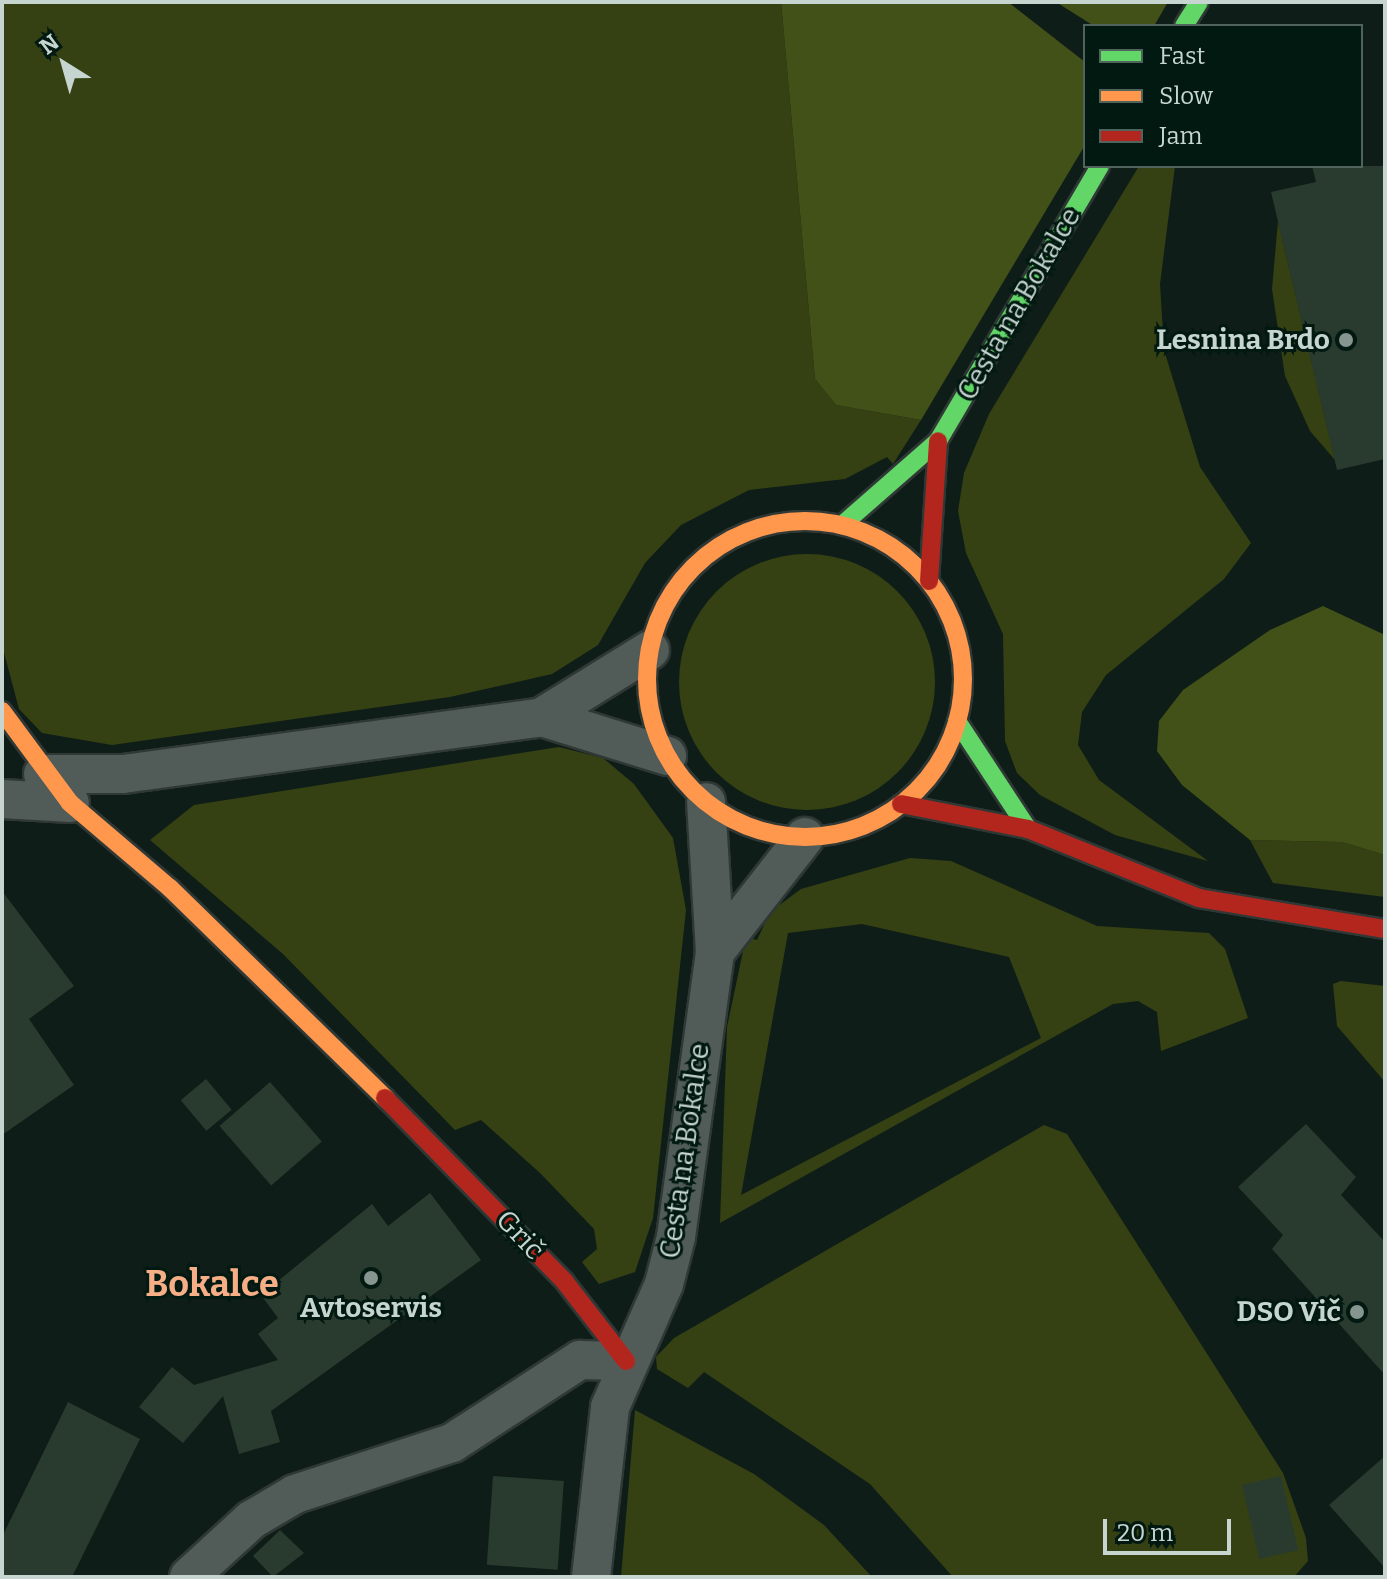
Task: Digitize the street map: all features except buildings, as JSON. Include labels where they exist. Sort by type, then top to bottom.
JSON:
[{"type":"street","points":[[1185,24],[1199,2]]},
{"type":"street","name":"Cesta na Bokalce","points":[[842,525],[938,441],[1099,168]]},
{"type":"street","name":"Cesta na Bokalce","points":[[929,581],[938,441]]},
{"type":"street","points":[[779,523],[842,525],[891,546],[929,581],[958,637],[963,679],[957,721],[942,758],[901,804],[865,825],[805,837],[763,831],[706,802],[667,756],[650,705],[650,650],[674,592],[720,547],[779,523]]},
{"type":"street","points":[[43,774],[123,774],[542,717],[650,650]]},
{"type":"street","name":"Grič","points":[[2,711],[43,774],[70,803],[170,888],[441,1152],[565,1282],[626,1361]]},
{"type":"street","points":[[542,717],[667,756]]},
{"type":"street","points":[[957,721],[1028,829]]},
{"type":"street","points":[[2,799],[70,803]]},
{"type":"street","name":"Cesta na Bokalce","points":[[591,1577],[610,1407],[626,1361],[664,1284],[676,1237],[715,952],[706,802]]},
{"type":"street","points":[[901,804],[1028,829],[1199,898],[1385,929]]},
{"type":"street","points":[[715,952],[805,837]]},
{"type":"street","points":[[189,1577],[251,1520],[295,1494],[452,1443],[580,1360],[626,1361]]},
{"type":"green space","points":[[2,2],[781,2],[815,379],[836,405],[921,420],[893,464],[887,457],[845,479],[749,490],[681,525],[645,563],[598,645],[552,674],[450,697],[112,745],[42,733],[19,709],[2,645]]},
{"type":"green space","points":[[781,2],[1008,2],[1083,60],[1083,148],[921,420],[836,405],[815,379]]},
{"type":"green space","points":[[1056,2],[1168,2],[1155,24],[1091,24]]},
{"type":"green space","points":[[1138,168],[1175,168],[1160,284],[1164,350],[1200,467],[1251,543],[1224,579],[1106,675],[1082,712],[1078,745],[1099,780],[1208,861],[1115,835],[1040,795],[1017,773],[1005,741],[1003,634],[966,553],[958,511],[964,473],[989,414]]},
{"type":"green space","points":[[1278,221],[1335,460],[1310,431],[1285,376],[1272,289]]},
{"type":"green space","points":[[807,554],[844,559],[867,569],[898,591],[920,622],[930,645],[935,682],[930,719],[920,742],[898,773],[867,795],[844,805],[807,810],[770,805],[747,795],[716,773],[694,742],[684,719],[679,682],[684,645],[694,622],[716,591],[747,569],[770,559]]},
{"type":"green space","points":[[1323,606],[1385,635],[1385,855],[1342,842],[1250,840],[1182,785],[1157,751],[1159,721],[1183,690],[1270,630]]},
{"type":"green space","points":[[559,747],[603,758],[634,784],[673,838],[686,910],[653,1218],[635,1272],[599,1284],[582,1262],[597,1249],[594,1229],[540,1173],[481,1120],[455,1130],[283,954],[150,840],[194,805]]},
{"type":"green space","points":[[1250,840],[1342,842],[1385,855],[1385,897],[1273,883]]},
{"type":"green space","points":[[910,858],[951,861],[1097,926],[1209,933],[1225,949],[1248,1018],[1161,1051],[1157,1012],[1138,1001],[1113,1004],[720,1223],[727,1027],[746,937],[757,940],[770,912],[801,889]],"holes":[[[862,924],[1009,957],[1041,1038],[741,1195],[788,933]]]},
{"type":"green space","points":[[1341,981],[1385,986],[1385,1082],[1337,1026],[1333,984]]},
{"type":"green space","points":[[1044,1125],[1067,1134],[1283,1473],[1306,1538],[1308,1561],[1294,1577],[953,1577],[870,1484],[704,1372],[688,1388],[657,1369],[656,1357],[674,1338]]},
{"type":"green space","points":[[635,1410],[754,1474],[824,1525],[872,1577],[621,1577]]},
{"type":"traffic: fast","points":[[1185,24],[1199,2]]},
{"type":"traffic: fast","points":[[842,525],[938,441],[1099,168]]},
{"type":"traffic: fast","points":[[957,721],[1028,829]]},
{"type":"traffic: slow","points":[[805,521],[836,524],[865,533],[893,548],[917,567],[936,591],[951,619],[960,648],[963,679],[960,710],[951,739],[936,767],[917,791],[893,810],[865,825],[836,834],[805,837],[774,834],[745,825],[717,810],[693,791],[674,767],[659,739],[650,710],[647,679],[650,648],[659,619],[674,591],[693,567],[717,548],[745,533],[774,524],[805,521]]},
{"type":"traffic: slow","points":[[2,711],[70,803],[170,888],[385,1098]]},
{"type":"traffic: jam","points":[[929,581],[938,441]]},
{"type":"traffic: jam","points":[[901,804],[1028,829],[1199,898],[1385,929]]},
{"type":"traffic: jam","points":[[385,1098],[565,1282],[626,1361]]},
{"type":"place","name":"Lesnina Brdo","points":[[1346,340]]},
{"type":"place","name":"Avtoservis","points":[[371,1278]]},
{"type":"place","name":"DSO Vič","points":[[1357,1312]]},
{"type":"district","name":"Bokalce","points":[[212,1285]]}]
